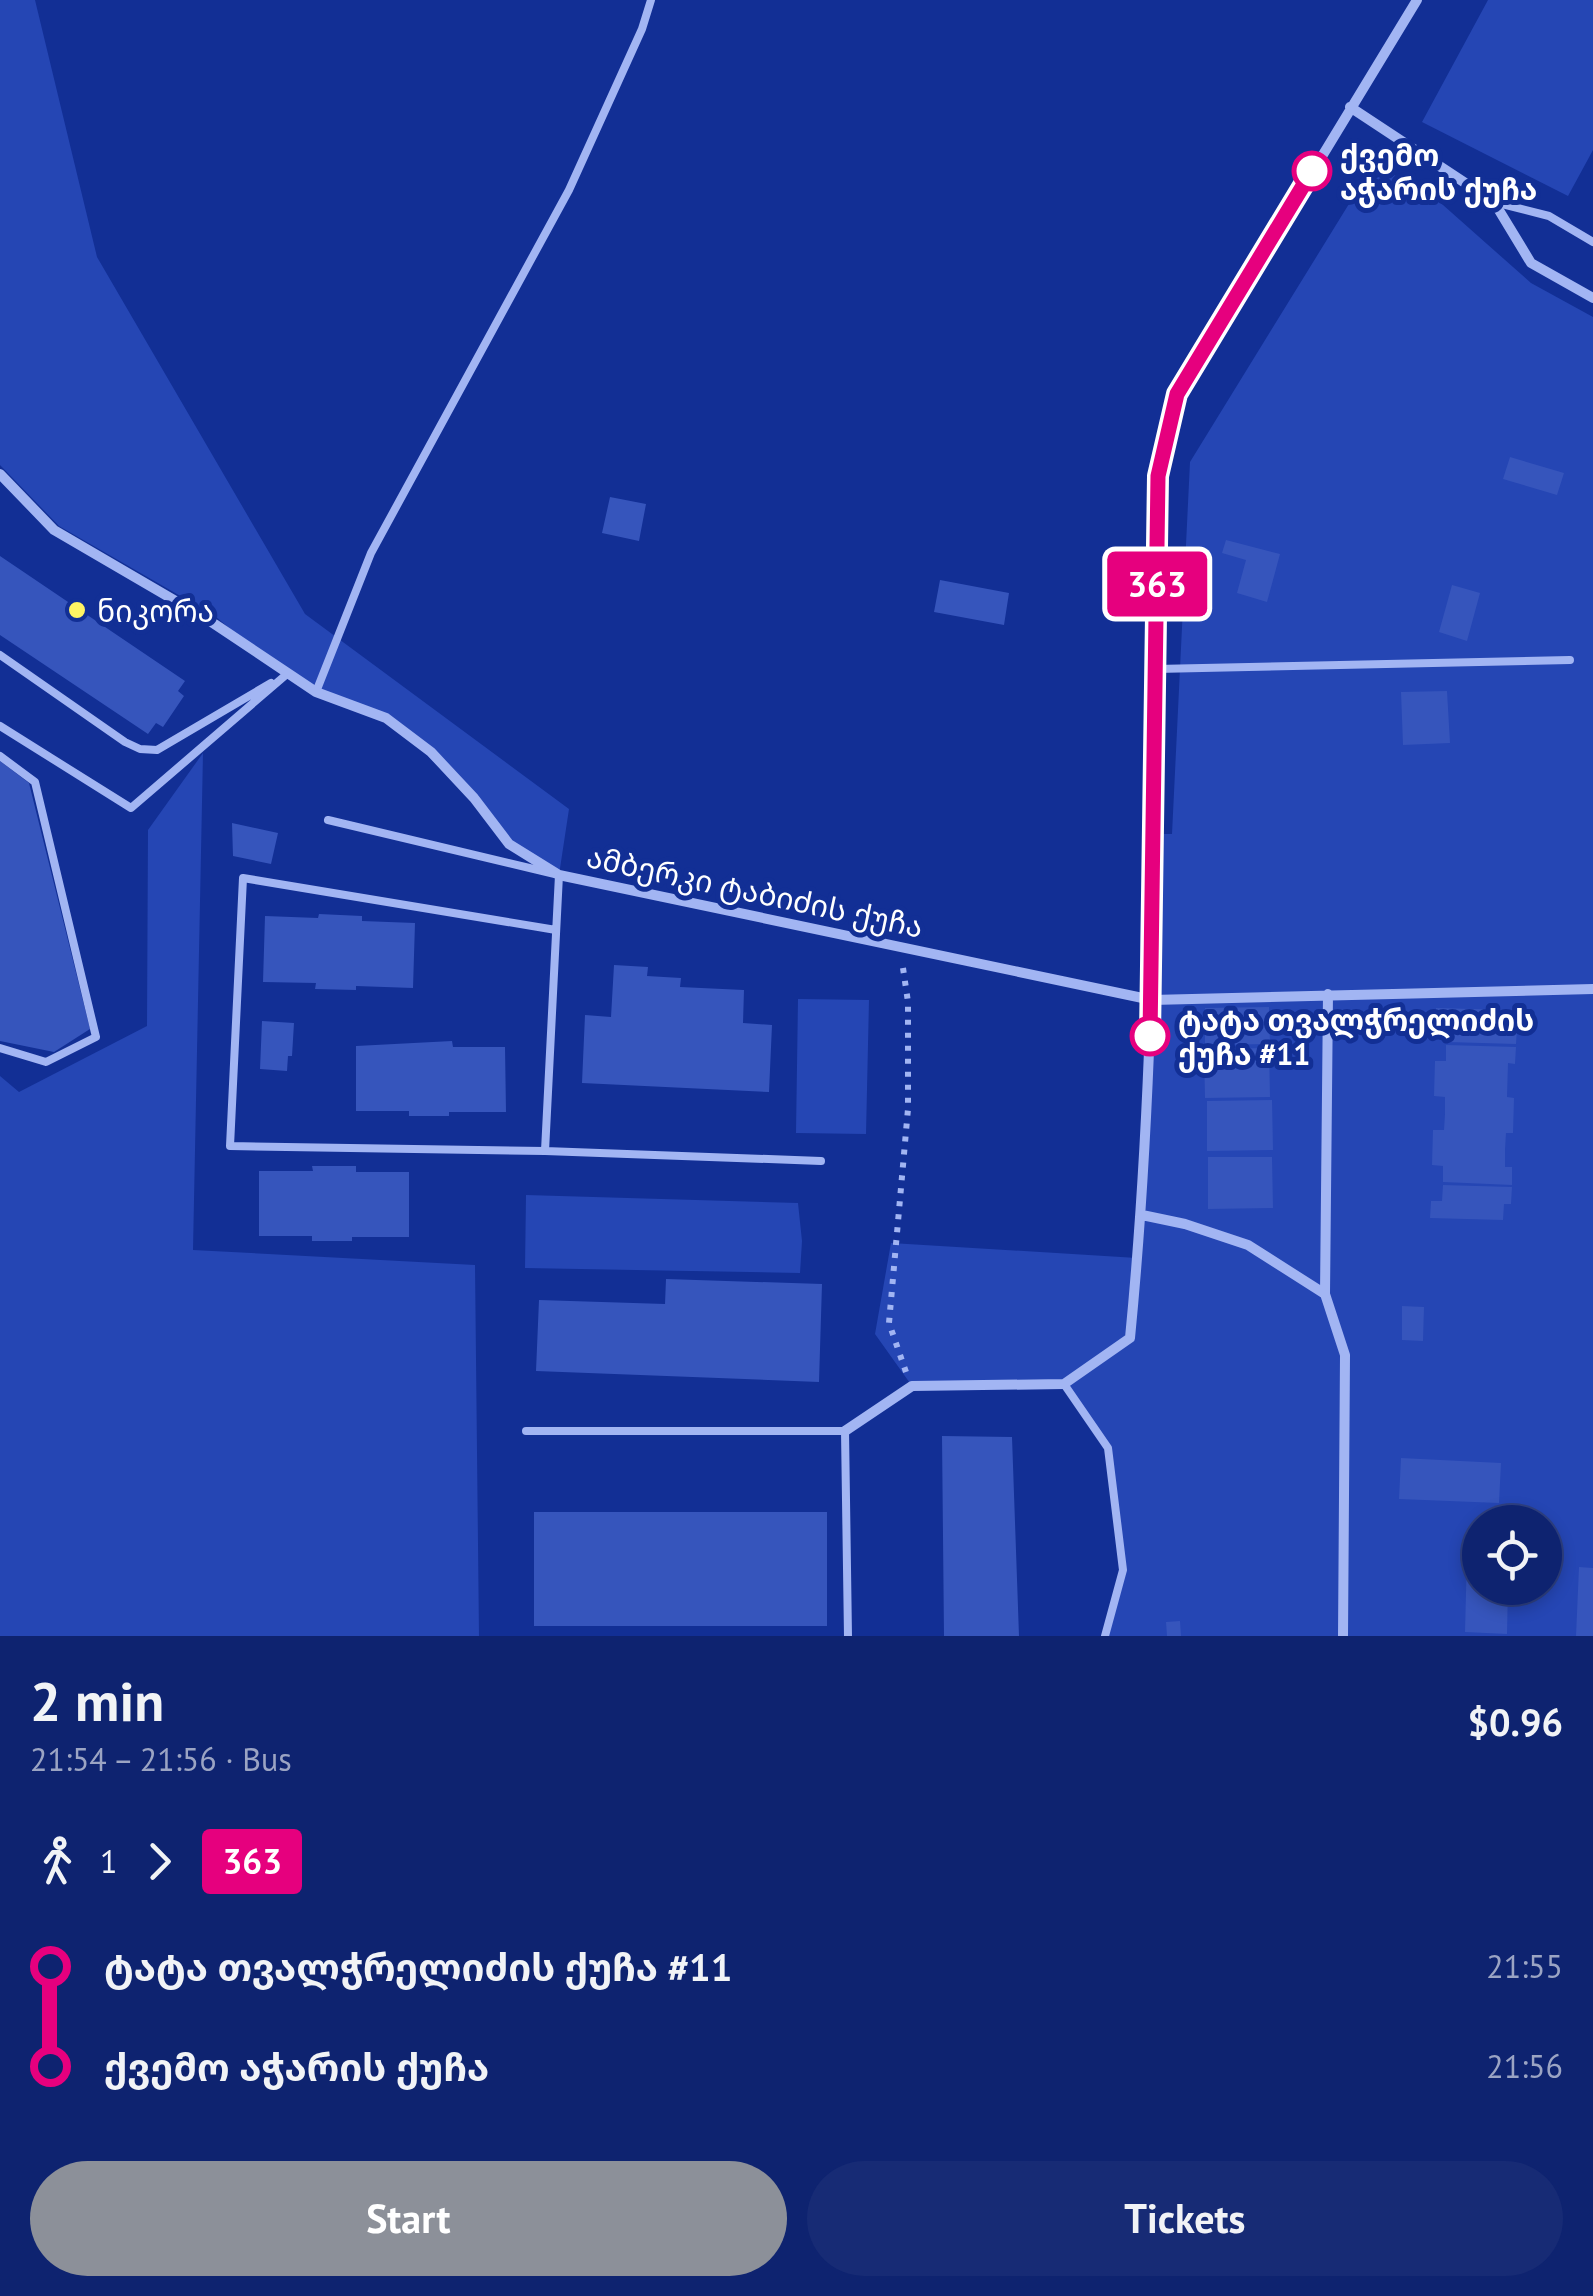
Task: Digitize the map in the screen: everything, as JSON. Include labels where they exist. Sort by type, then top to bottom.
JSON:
[{"type":"street","points":[[846,1431],[912,1386],[1064,1384],[1130,1338],[1142,1216],[1152,1000],[1158,476],[1177,394],[1417,0]]},
{"type":"street","points":[[1350,107],[1494,202],[1532,263],[1593,298]]},
{"type":"street","name":"ამბერკი ტაბიძის ქუჩა","points":[[0,474],[54,530],[210,621],[316,692],[386,718],[431,752],[510,844],[559,875],[1152,1000],[1593,989]]},
{"type":"street","points":[[1328,994],[1325,1294],[1345,1355],[1344,1636]]},
{"type":"street","points":[[1142,1216],[1185,1224],[1248,1245],[1325,1294]]},
{"type":"lane","points":[[316,692],[371,553],[569,190],[642,30],[650,0]]},
{"type":"lane","points":[[1494,202],[1549,216],[1593,242]]},
{"type":"lane","points":[[0,656],[140,749],[157,750],[288,674]]},
{"type":"lane","points":[[1156,669],[1570,660]]},
{"type":"lane","points":[[0,726],[131,808],[288,674]]},
{"type":"lane","points":[[0,756],[35,782],[96,1037],[46,1062],[0,1048]]},
{"type":"lane","points":[[328,820],[559,875],[545,1152]]},
{"type":"lane","points":[[556,930],[243,878],[230,1146],[821,1162]]},
{"type":"lane","points":[[1064,1384],[1108,1448],[1123,1570],[1105,1636]]},
{"type":"lane","points":[[526,1430],[846,1431],[848,1636]]},
{"type":"path","points":[[900,947],[908,1002],[908,1109],[890,1323],[912,1386]]},
{"type":"shaded area","points":[[0,0],[35,0],[97,257],[305,614],[569,809],[559,875],[509,844],[474,798],[386,718],[316,692],[263,657],[215,616],[59,526],[0,465]]},
{"type":"shaded area","points":[[1488,0],[1593,0],[1593,150],[1568,196],[1422,122]]},
{"type":"shaded area","points":[[1389,172],[1434,197],[1531,283],[1593,317],[1593,1636],[1105,1636],[1123,1570],[1108,1448],[1064,1384],[912,1386],[875,1334],[891,1243],[1137,1258],[1154,834],[1172,834],[1190,462],[1360,186]]},
{"type":"shaded area","points":[[203,753],[193,1250],[475,1265],[479,1636],[0,1636],[0,1076],[19,1092],[147,1026],[148,830]]},
{"type":"shaded area","points":[[798,999],[869,1000],[866,1134],[796,1133]]},
{"type":"shaded area","points":[[526,1195],[798,1203],[800,1273],[525,1268]]},
{"type":"building","points":[[1510,457],[1564,473],[1557,495],[1503,479]]},
{"type":"building","points":[[610,497],[646,504],[639,541],[602,533]]},
{"type":"building","points":[[1226,540],[1280,554],[1267,602],[1237,593],[1246,560],[1222,553]]},
{"type":"building","points":[[0,556],[185,681],[178,691],[184,696],[163,727],[156,723],[148,734],[0,635]]},
{"type":"building","points":[[940,580],[1009,593],[1004,625],[934,612]]},
{"type":"building","points":[[1452,585],[1480,593],[1467,641],[1439,632]]},
{"type":"building","points":[[1447,691],[1450,743],[1403,745],[1401,692]]},
{"type":"building","points":[[0,761],[29,783],[90,1029],[54,1052],[0,1041]]},
{"type":"building","points":[[232,823],[278,833],[271,864],[233,856]]},
{"type":"building","points":[[319,914],[415,923],[413,988],[315,989],[316,983],[263,982],[265,916],[318,918]]},
{"type":"building","points":[[614,965],[648,967],[647,976],[681,978],[680,987],[744,990],[743,1023],[772,1025],[769,1092],[582,1083],[585,1015],[611,1017]]},
{"type":"building","points":[[1269,1007],[1270,1044],[1205,1045],[1205,1008]]},
{"type":"building","points":[[1436,1008],[1509,1010],[1509,1027],[1517,1028],[1516,1044],[1447,1042],[1447,1026],[1436,1026]]},
{"type":"building","points":[[262,1021],[294,1023],[287,1071],[260,1069]]},
{"type":"building","points":[[452,1041],[453,1047],[505,1047],[506,1112],[409,1116],[409,1111],[356,1111],[356,1046]]},
{"type":"building","points":[[1446,1045],[1516,1047],[1515,1064],[1508,1063],[1507,1097],[1514,1098],[1513,1133],[1506,1133],[1505,1150],[1505,1167],[1512,1167],[1512,1185],[1443,1182],[1443,1166],[1432,1165],[1433,1130],[1444,1130],[1445,1114],[1445,1097],[1434,1096],[1435,1061],[1446,1061]]},
{"type":"building","points":[[1269,1048],[1270,1097],[1205,1098],[1204,1049]]},
{"type":"building","points":[[1272,1100],[1273,1150],[1207,1151],[1207,1101]]},
{"type":"building","points":[[1208,1157],[1272,1157],[1273,1208],[1208,1209]]},
{"type":"building","points":[[312,1166],[356,1166],[356,1172],[409,1172],[409,1237],[312,1241],[312,1236],[259,1236],[259,1171],[313,1171]]},
{"type":"building","points":[[1443,1185],[1512,1187],[1511,1204],[1504,1204],[1503,1220],[1430,1218],[1431,1201],[1442,1201]]},
{"type":"building","points":[[666,1279],[822,1284],[819,1382],[536,1371],[539,1300],[665,1304]]},
{"type":"building","points":[[1402,1306],[1424,1307],[1423,1341],[1402,1340]]},
{"type":"building","points":[[942,1436],[1012,1437],[1019,1636],[944,1636]]},
{"type":"building","points":[[1401,1458],[1501,1463],[1499,1503],[1399,1499]]},
{"type":"building","points":[[534,1512],[827,1512],[827,1626],[534,1626]]},
{"type":"building","points":[[1579,1567],[1593,1568],[1593,1636],[1576,1636]]},
{"type":"building","points":[[1466,1605],[1508,1605],[1507,1634],[1465,1632]]},
{"type":"building","points":[[1180,1621],[1181,1636],[1167,1636],[1166,1622]]},
{"type":"bus line","name":"363","points":[[1150,1036],[1158,476],[1177,394],[1312,171]]},
{"type":"place","name":"ქვემო აჭარის ქუჩა","points":[[1312,171]]},
{"type":"place","name":"ნიკორა","points":[[77,610]]},
{"type":"place","name":"ტატა თვალჭრელიძის ქუჩა #11","points":[[1150,1036]]}]
